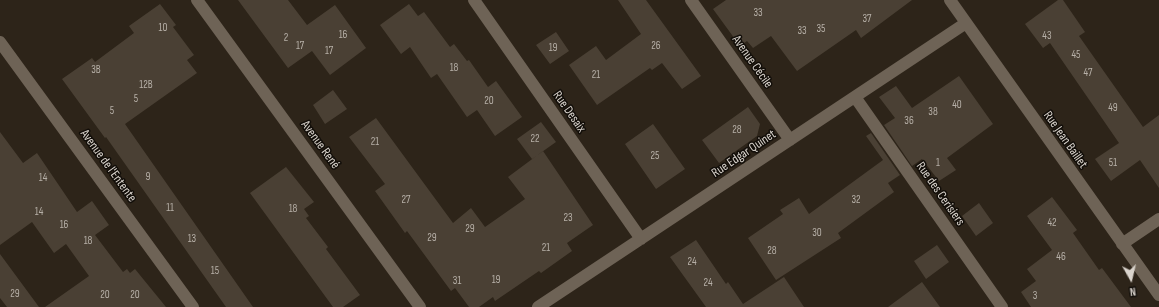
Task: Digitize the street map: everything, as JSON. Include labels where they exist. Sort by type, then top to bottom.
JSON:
[{"type":"street","name":"Avenue René","points":[[197,0],[420,307]]},
{"type":"street","name":"Rue Desaix","points":[[474,0],[641,239]]},
{"type":"street","name":"Avenue Cécile","points":[[691,0],[790,140]]},
{"type":"street","name":"Rue Jean Baillet","points":[[950,0],[1159,295]]},
{"type":"street","name":"Rue Edgar Quinet","points":[[538,307],[966,23]]},
{"type":"street","name":"Avenue de l'Entente","points":[[0,42],[193,307]]},
{"type":"street","name":"Rue des Cerisiers","points":[[855,97],[1002,307]]},
{"type":"street","points":[[1122,244],[1159,219]]},
{"type":"building","points":[[238,0],[288,0],[307,25],[335,5],[366,48],[330,75],[312,51],[288,68]]},
{"type":"building","points":[[618,0],[646,0],[701,76],[682,89],[662,63],[652,70],[650,68],[597,105],[569,65],[596,46],[606,60],[641,34]]},
{"type":"building","points":[[726,0],[912,0],[861,38],[856,30],[797,71],[771,36],[753,48],[747,41],[740,46],[713,9]]},
{"type":"building","points":[[1058,0],[1063,0],[1085,32],[1079,36],[1143,127],[1159,115],[1159,188],[1140,160],[1111,181],[1095,159],[1119,143],[1050,43],[1043,48],[1025,24]]},
{"type":"building","points":[[160,4],[176,25],[173,27],[194,55],[187,60],[197,73],[125,124],[253,307],[226,307],[106,137],[105,138],[62,79],[92,58],[95,62],[134,33],[129,26]]},
{"type":"building","points":[[409,4],[418,16],[424,12],[450,47],[454,44],[467,61],[469,60],[488,87],[496,81],[522,117],[495,136],[477,110],[467,117],[437,74],[431,78],[410,47],[401,54],[380,25]]},
{"type":"building","points":[[556,32],[569,51],[550,64],[536,45]]},
{"type":"building","points":[[959,76],[993,124],[947,158],[956,170],[939,181],[922,159],[912,166],[884,125],[895,118],[879,97],[896,86],[912,108]]},
{"type":"building","points":[[333,90],[347,109],[325,124],[313,105]]},
{"type":"building","points":[[748,107],[760,124],[757,136],[719,163],[702,140]]},
{"type":"building","points":[[376,118],[453,223],[471,208],[485,227],[525,199],[508,177],[543,151],[593,225],[567,243],[572,251],[541,273],[539,271],[495,301],[493,297],[479,307],[469,307],[455,288],[451,291],[407,231],[405,233],[375,191],[385,184],[349,137]]},
{"type":"building","points":[[541,122],[556,142],[532,159],[517,139]]},
{"type":"building","points":[[653,124],[685,169],[656,189],[625,144]]},
{"type":"building","points":[[0,132],[23,163],[37,153],[77,212],[92,201],[109,225],[95,235],[123,272],[127,269],[130,273],[135,269],[166,307],[45,307],[89,276],[66,244],[54,253],[32,222],[0,245]]},
{"type":"building","points":[[871,133],[900,175],[888,183],[894,192],[838,233],[841,238],[776,280],[748,238],[783,214],[780,210],[799,198],[809,214],[883,160],[866,136]]},
{"type":"building","points":[[286,167],[314,202],[304,209],[309,216],[306,218],[328,247],[326,249],[360,295],[343,307],[333,307],[250,193]]},
{"type":"building","points":[[1052,197],[1077,230],[1073,233],[1099,270],[1102,268],[1131,307],[1031,307],[1021,292],[1036,281],[1027,269],[1052,250],[1027,216]]},
{"type":"building","points":[[979,203],[993,223],[976,236],[962,216]]},
{"type":"building","points":[[696,240],[726,284],[728,282],[743,304],[784,277],[804,307],[706,307],[670,257]]},
{"type":"building","points":[[937,245],[949,262],[926,279],[914,261]]},
{"type":"building","points":[[0,254],[39,307],[7,307],[0,298]]},
{"type":"building","points":[[922,282],[940,307],[888,307]]}]
